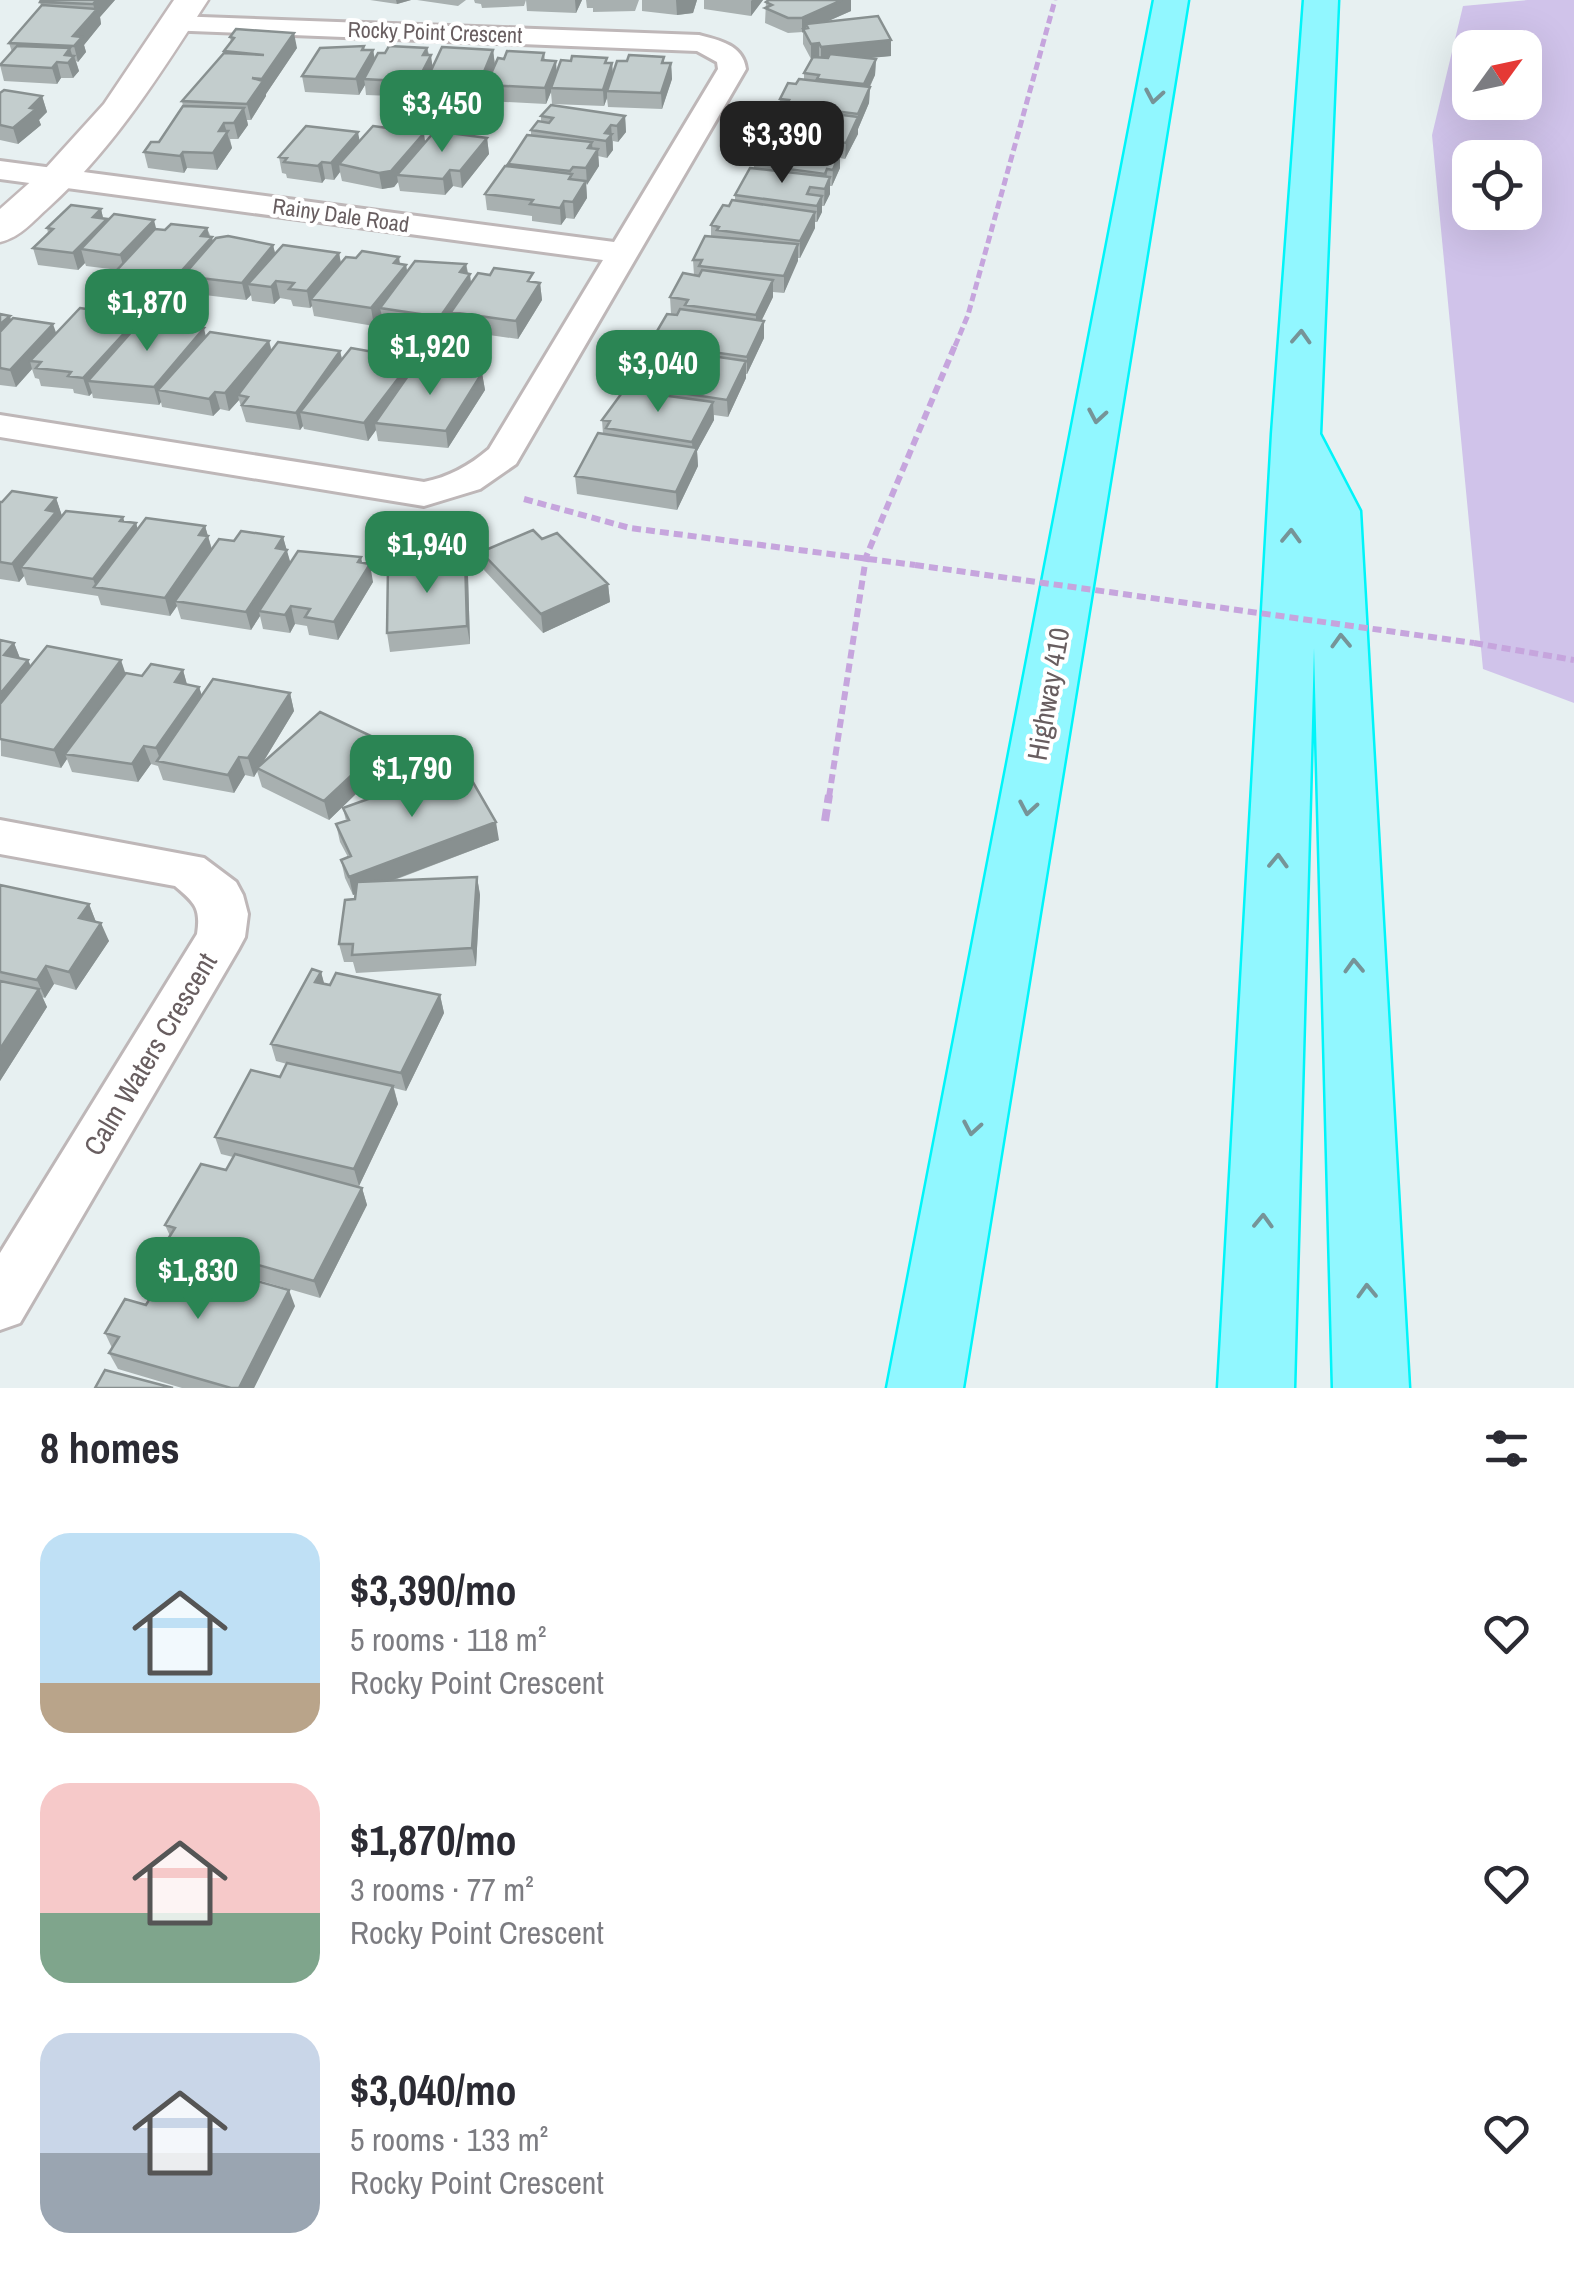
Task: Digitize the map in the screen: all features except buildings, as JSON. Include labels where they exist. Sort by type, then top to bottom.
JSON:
[{"type":"highway","name":"Highway 410","points":[[922,1372],[1171,0]]},
{"type":"highway","points":[[1256,1388],[1296,434],[1321,0]]},
{"type":"highway","points":[[1296,434],[1335,511],[1371,1388]]},
{"type":"street","points":[[0,230],[58,177],[118,111],[183,12]]},
{"type":"street","name":"Rocky Point Crescent","points":[[0,426],[424,494],[461,486],[482,476],[503,456],[732,69],[731,59],[718,49],[684,42],[183,12]]},
{"type":"street","name":"Rainy Dale Road","points":[[0,170],[624,252]]},
{"type":"street","name":"Calm Waters Crescent","points":[[0,837],[188,870],[219,895],[224,914],[221,937],[0,1304]]},
{"type":"path","points":[[825,821],[866,556],[968,315],[1056,0]]},
{"type":"path","points":[[524,500],[630,528],[866,556],[1574,660]]},
{"type":"shaded area","points":[[1574,0],[1574,703],[1483,669],[1432,135],[1452,52],[1452,120],[1542,120],[1542,30],[1457,30],[1463,6]]}]
